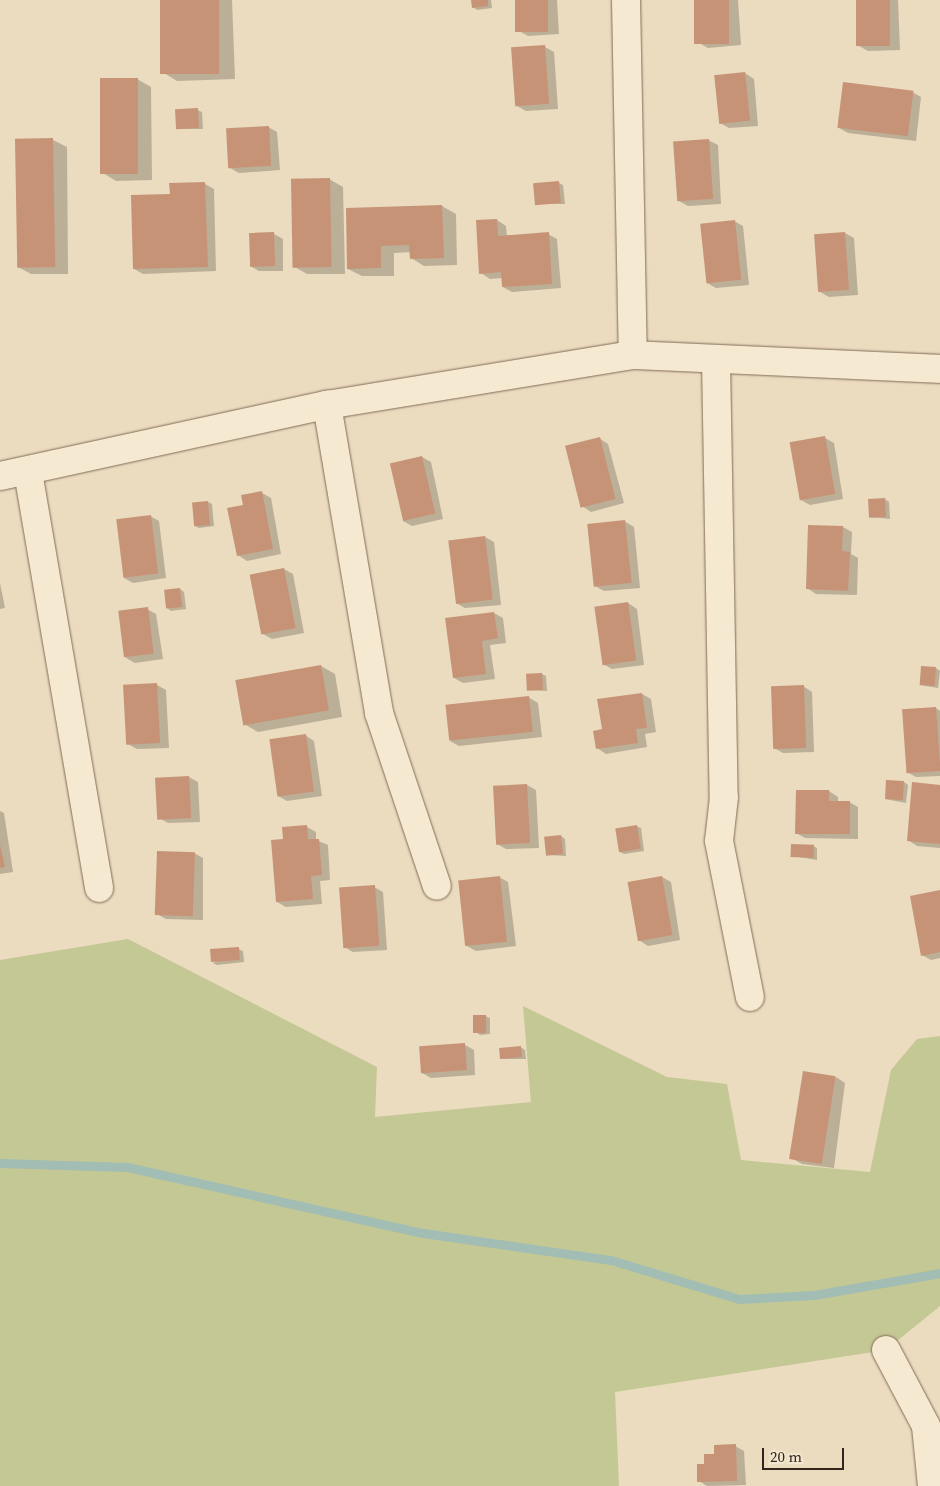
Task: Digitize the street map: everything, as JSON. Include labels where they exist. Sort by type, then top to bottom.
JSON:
[{"type":"street","points":[[626,0],[633,355]]},
{"type":"street","points":[[0,476],[28,472],[327,405],[633,355],[716,359],[939,363]]},
{"type":"street","points":[[716,359],[724,798],[719,841],[750,997]]},
{"type":"street","points":[[327,405],[379,713],[437,886]]},
{"type":"street","points":[[28,472],[99,888]]},
{"type":"street","points":[[886,1350],[926,1426],[932,1486]]},
{"type":"green space","points":[[128,939],[377,1067],[375,1117],[531,1102],[523,1006],[667,1077],[727,1084],[741,1160],[870,1172],[891,1070],[917,1039],[940,1036],[940,1306],[886,1350],[615,1392],[619,1486],[0,1486],[0,960]]},
{"type":"building","points":[[160,0],[219,0],[219,74],[160,74]]},
{"type":"building","points":[[471,0],[488,0],[488,6],[472,8]]},
{"type":"building","points":[[515,0],[548,0],[548,32],[515,32]]},
{"type":"building","points":[[694,0],[729,0],[729,44],[694,44]]},
{"type":"building","points":[[856,0],[890,0],[890,46],[856,46]]},
{"type":"building","points":[[545,45],[549,104],[515,106],[511,47]]},
{"type":"building","points":[[745,72],[750,121],[719,124],[714,75]]},
{"type":"building","points":[[100,78],[138,78],[138,174],[100,174]]},
{"type":"building","points":[[843,82],[913,91],[908,136],[837,128]]},
{"type":"building","points":[[198,108],[199,128],[176,129],[175,109]]},
{"type":"building","points":[[269,126],[271,166],[228,168],[226,128]]},
{"type":"building","points":[[53,138],[55,267],[17,268],[15,139]]},
{"type":"building","points":[[709,139],[713,199],[677,201],[673,142]]},
{"type":"building","points":[[330,178],[332,267],[293,268],[291,179]]},
{"type":"building","points":[[559,181],[561,203],[535,205],[533,183]]},
{"type":"building","points":[[205,182],[208,267],[133,269],[131,195],[170,194],[169,183]]},
{"type":"building","points":[[442,205],[444,258],[410,259],[409,245],[381,246],[381,268],[347,269],[346,208]]},
{"type":"building","points":[[497,219],[498,236],[549,232],[552,284],[502,287],[501,272],[479,274],[476,220]]},
{"type":"building","points":[[735,220],[741,280],[706,283],[700,224]]},
{"type":"building","points":[[274,232],[275,266],[250,267],[249,233]]},
{"type":"building","points":[[845,232],[849,290],[818,292],[814,234]]},
{"type":"building","points":[[825,436],[835,494],[800,500],[790,442]]},
{"type":"building","points":[[600,437],[615,499],[581,508],[565,446]]},
{"type":"building","points":[[422,456],[435,513],[403,521],[390,463]]},
{"type":"building","points":[[262,491],[273,549],[237,556],[227,508],[243,505],[241,495]]},
{"type":"building","points":[[885,498],[886,517],[869,518],[868,499]]},
{"type":"building","points":[[208,501],[210,525],[194,526],[192,502]]},
{"type":"building","points":[[151,515],[158,574],[123,578],[116,519]]},
{"type":"building","points":[[625,520],[632,583],[594,587],[587,524]]},
{"type":"building","points":[[808,525],[843,526],[842,551],[850,552],[848,591],[806,589]]},
{"type":"building","points":[[485,536],[493,600],[456,604],[448,541]]},
{"type":"building","points":[[284,568],[296,628],[261,635],[250,575]]},
{"type":"building","points":[[180,588],[182,607],[166,609],[164,590]]},
{"type":"building","points":[[628,602],[636,660],[603,665],[594,607]]},
{"type":"building","points":[[148,607],[154,654],[124,657],[118,611]]},
{"type":"building","points":[[494,612],[498,638],[482,641],[486,674],[453,678],[445,618]]},
{"type":"building","points":[[321,665],[329,710],[243,725],[235,680]]},
{"type":"building","points":[[921,666],[936,667],[935,686],[920,685]]},
{"type":"building","points":[[542,673],[543,690],[527,691],[526,674]]},
{"type":"building","points":[[157,683],[160,743],[126,745],[123,685]]},
{"type":"building","points":[[804,685],[806,748],[773,749],[771,686]]},
{"type":"building","points":[[642,693],[647,728],[636,729],[638,743],[596,749],[593,731],[602,729],[597,699]]},
{"type":"building","points":[[529,696],[533,732],[449,741],[445,705]]},
{"type":"building","points":[[936,707],[940,771],[907,773],[902,709]]},
{"type":"building","points":[[306,734],[314,791],[277,797],[269,739]]},
{"type":"building","points":[[189,776],[191,818],[157,820],[155,778]]},
{"type":"building","points":[[886,780],[904,781],[903,800],[885,799]]},
{"type":"building","points":[[912,782],[940,785],[940,844],[907,841]]},
{"type":"building","points":[[527,784],[530,843],[496,845],[493,786]]},
{"type":"building","points":[[796,790],[829,790],[829,801],[850,801],[850,834],[795,834]]},
{"type":"building","points":[[307,825],[308,839],[319,839],[322,875],[311,876],[313,899],[276,902],[271,840],[283,839],[282,827]]},
{"type":"building","points":[[637,825],[641,849],[619,852],[615,828]]},
{"type":"building","points":[[561,835],[563,854],[546,856],[544,837]]},
{"type":"building","points":[[791,844],[814,845],[814,858],[791,857]]},
{"type":"building","points":[[0,845],[5,867],[0,868]]},
{"type":"building","points":[[157,851],[195,852],[193,916],[155,915]]},
{"type":"building","points":[[500,876],[507,942],[465,946],[458,880]]},
{"type":"building","points":[[662,876],[672,935],[638,941],[628,882]]},
{"type":"building","points":[[375,885],[379,946],[343,948],[339,888]]},
{"type":"building","points":[[940,890],[940,952],[921,956],[910,896]]},
{"type":"building","points":[[239,947],[240,960],[211,962],[210,949]]},
{"type":"building","points":[[473,1015],[486,1015],[486,1033],[473,1033]]},
{"type":"building","points":[[465,1043],[467,1070],[421,1073],[419,1046]]},
{"type":"building","points":[[521,1046],[522,1057],[500,1059],[499,1048]]},
{"type":"building","points":[[803,1071],[836,1076],[822,1164],[789,1159]]},
{"type":"building","points":[[736,1444],[737,1481],[697,1482],[697,1464],[704,1464],[704,1454],[714,1454],[714,1445]]},
{"type":"waterway","points":[[0,1163],[127,1167],[423,1233],[611,1260],[739,1299],[814,1295],[940,1273]]}]
